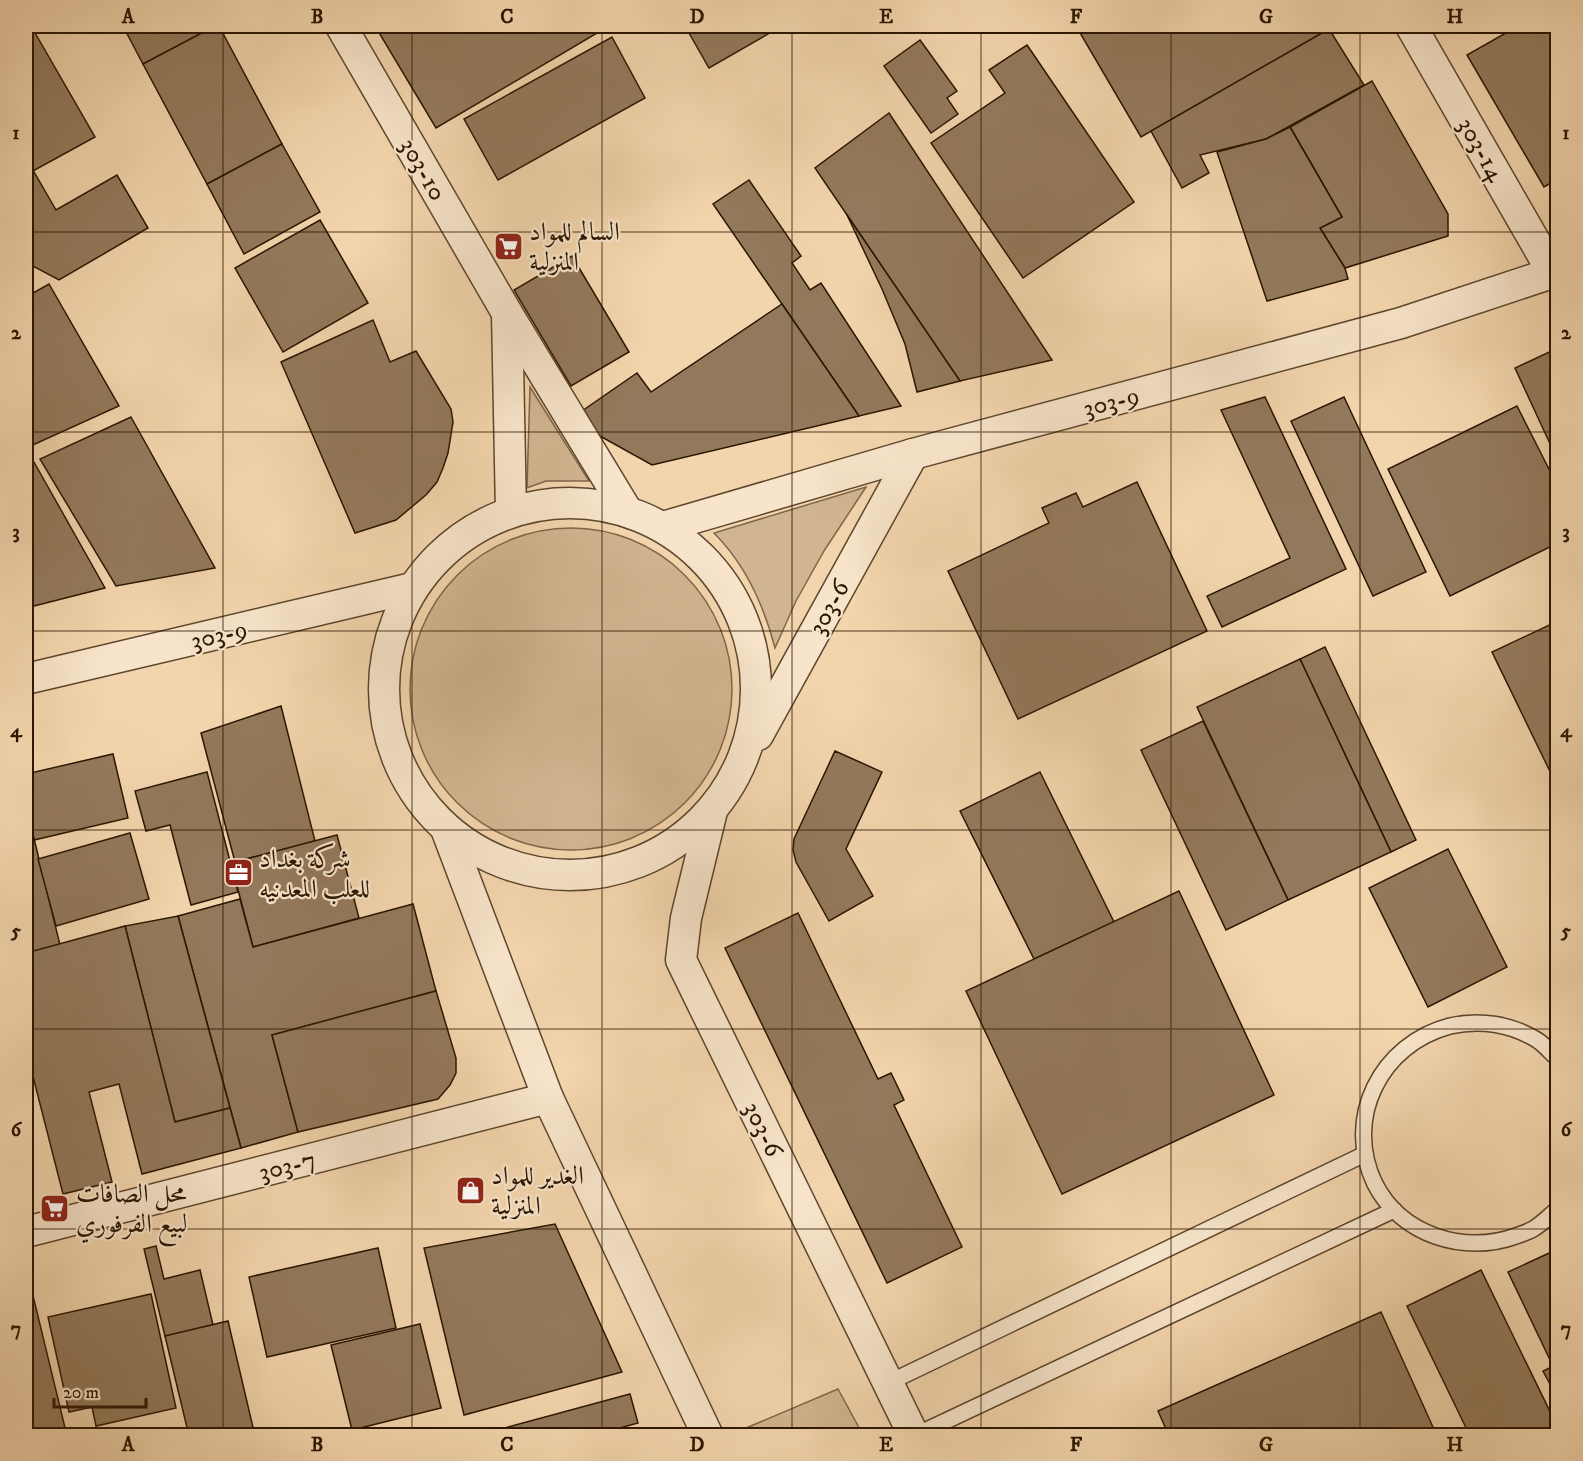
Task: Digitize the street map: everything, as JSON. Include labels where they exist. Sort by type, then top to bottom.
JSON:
[{"type":"street","name":"303-10","points":[[341,26],[507,314],[627,511]]},
{"type":"street","name":"303-14","points":[[1411,26],[1555,272]]},
{"type":"street","name":"303-9","points":[[663,527],[913,454],[1401,323],[1555,272]]},
{"type":"street","name":"303-10","points":[[507,314],[511,512]]},
{"type":"street","name":"303-6","points":[[913,454],[743,761],[712,811],[686,918],[681,960],[914,1436]]},
{"type":"street","points":[[712,811],[667,849],[612,871],[601,872],[553,875],[496,861],[446,829],[411,789],[390,741],[382,689],[390,636],[412,588],[455,541],[511,512],[569,502],[627,511],[663,527],[705,560],[737,604],[754,655],[755,666],[756,708],[743,761]]},
{"type":"street","name":"303-9","points":[[26,679],[412,588]]},
{"type":"street","points":[[446,829],[548,1098],[708,1436]]},
{"type":"street","name":"303-7","points":[[26,1232],[548,1098]]},
{"type":"lane","points":[[1557,1059],[1538,1041],[1504,1025],[1467,1022],[1430,1031],[1399,1051],[1376,1081],[1365,1117],[1365,1154],[1376,1184],[1394,1210],[1424,1232],[1459,1244],[1497,1243],[1532,1230],[1557,1209]]},
{"type":"lane","points":[[888,1383],[1365,1154]]},
{"type":"lane","points":[[914,1436],[1394,1210]]},
{"type":"shaded area","points":[[530,387],[589,481],[546,481],[527,488]]},
{"type":"shaded area","points":[[866,487],[824,551],[796,601],[775,648],[752,586],[735,558],[714,533]]},
{"type":"shaded area","points":[[571,528],[618,535],[647,547],[685,575],[713,613],[725,642],[732,689],[725,736],[713,765],[685,803],[647,831],[618,843],[571,850],[524,843],[495,831],[457,803],[429,765],[417,736],[410,689],[417,642],[429,613],[457,575],[495,547],[524,535]]},
{"type":"shaded area","points":[[838,1389],[863,1435],[741,1435],[739,1431]]},
{"type":"building","points":[[26,26],[31,26],[95,137],[33,171],[26,158]]},
{"type":"building","points":[[123,26],[215,26],[143,64]]},
{"type":"building","points":[[219,26],[282,144],[207,184],[143,64]]},
{"type":"building","points":[[375,26],[609,26],[436,128]]},
{"type":"building","points":[[685,26],[772,26],[775,30],[709,68]]},
{"type":"building","points":[[1076,26],[1327,26],[1329,29],[1141,137]]},
{"type":"building","points":[[1498,26],[1512,26],[1502,31]]},
{"type":"building","points":[[1518,26],[1558,26],[1558,179],[1544,187],[1467,55]]},
{"type":"building","points":[[1329,29],[1364,85],[1266,139],[1200,155],[1209,173],[1182,188],[1151,131]]},
{"type":"building","points":[[612,37],[645,98],[498,180],[464,119]]},
{"type":"building","points":[[920,40],[957,91],[947,98],[958,114],[931,133],[884,66]]},
{"type":"building","points":[[1027,45],[1134,202],[1023,278],[931,143],[1005,93],[989,70]]},
{"type":"building","points":[[1372,81],[1448,214],[1448,236],[1345,268],[1320,228],[1342,217],[1290,127]]},
{"type":"building","points":[[889,113],[1052,360],[960,381],[815,168]]},
{"type":"building","points":[[1290,127],[1342,217],[1320,228],[1345,268],[1348,279],[1267,301],[1217,152],[1266,139]]},
{"type":"building","points":[[282,144],[320,212],[244,254],[207,184]]},
{"type":"building","points":[[26,158],[56,210],[117,175],[148,228],[59,280],[33,266],[26,270]]},
{"type":"building","points":[[749,180],[801,256],[792,263],[810,290],[821,283],[901,406],[859,416],[713,204]]},
{"type":"building","points":[[847,215],[960,381],[917,392],[905,344]]},
{"type":"building","points":[[320,220],[368,303],[283,352],[235,268]]},
{"type":"building","points":[[572,256],[629,352],[571,386],[514,290]]},
{"type":"building","points":[[49,284],[119,406],[26,448],[26,297]]},
{"type":"building","points":[[782,304],[859,416],[652,465],[589,430],[582,411],[637,373],[651,392]]},
{"type":"building","points":[[373,320],[390,362],[416,351],[451,409],[453,422],[443,468],[437,482],[426,495],[396,520],[355,533],[281,362]]},
{"type":"building","points":[[1558,348],[1558,461],[1515,368]]},
{"type":"building","points":[[1265,397],[1346,569],[1222,627],[1207,596],[1290,558],[1221,410]]},
{"type":"building","points":[[1344,397],[1426,572],[1373,596],[1291,421]]},
{"type":"building","points":[[1517,406],[1558,487],[1558,543],[1450,596],[1388,469]]},
{"type":"building","points":[[131,417],[215,568],[116,586],[40,459]]},
{"type":"building","points":[[26,448],[105,588],[26,608]]},
{"type":"building","points":[[1137,482],[1207,631],[1018,719],[948,571],[1049,523],[1042,508],[1076,493],[1083,507]]},
{"type":"building","points":[[1558,621],[1558,788],[1492,652]]},
{"type":"building","points":[[1325,647],[1416,840],[1391,852],[1300,659]]},
{"type":"building","points":[[1300,659],[1391,852],[1288,900],[1197,707]]},
{"type":"building","points":[[281,706],[315,841],[235,862],[201,733]]},
{"type":"building","points":[[1203,721],[1288,900],[1226,930],[1141,750]]},
{"type":"building","points":[[835,751],[882,772],[846,849],[873,896],[829,921],[796,862],[793,850],[794,839]]},
{"type":"building","points":[[113,754],[128,818],[34,840],[26,804],[26,774]]},
{"type":"building","points":[[207,772],[238,892],[191,905],[170,825],[146,831],[135,791]]},
{"type":"building","points":[[1040,772],[1114,922],[1034,959],[960,811]]},
{"type":"building","points":[[28,814],[60,945],[26,953],[26,815]]},
{"type":"building","points":[[130,833],[149,899],[56,926],[38,859]]},
{"type":"building","points":[[337,835],[359,918],[253,947],[231,863]]},
{"type":"building","points":[[1448,849],[1507,967],[1428,1007],[1369,888]]},
{"type":"building","points":[[1179,891],[1274,1095],[1062,1194],[966,991]]},
{"type":"building","points":[[240,899],[253,947],[413,904],[436,991],[272,1035],[298,1132],[241,1148],[178,916]]},
{"type":"building","points":[[798,913],[878,1079],[891,1073],[904,1100],[894,1105],[962,1247],[887,1283],[725,948]]},
{"type":"building","points":[[178,916],[230,1108],[175,1122],[125,926]]},
{"type":"building","points":[[125,926],[175,1122],[230,1108],[241,1148],[142,1174],[119,1084],[89,1092],[112,1182],[63,1194],[26,1049],[26,953]]},
{"type":"building","points":[[436,991],[456,1058],[456,1073],[450,1085],[438,1099],[298,1132],[272,1035]]},
{"type":"building","points":[[26,1049],[34,1082],[26,1084]]},
{"type":"building","points":[[555,1224],[622,1372],[464,1415],[424,1248]]},
{"type":"building","points":[[156,1246],[164,1279],[200,1270],[213,1325],[165,1336],[144,1249]]},
{"type":"building","points":[[378,1248],[396,1328],[267,1357],[249,1277]]},
{"type":"building","points":[[1558,1249],[1558,1364],[1553,1366],[1508,1272]]},
{"type":"building","points":[[1481,1270],[1558,1428],[1558,1436],[1470,1436],[1407,1306]]},
{"type":"building","points":[[28,1275],[67,1436],[26,1436],[26,1276]]},
{"type":"building","points":[[151,1294],[176,1408],[96,1426],[92,1407],[69,1412],[48,1317]]},
{"type":"building","points":[[1381,1312],[1437,1436],[1169,1436],[1158,1411]]},
{"type":"building","points":[[228,1321],[255,1436],[189,1436],[165,1336]]},
{"type":"building","points":[[420,1324],[441,1408],[352,1430],[331,1345]]},
{"type":"building","points":[[1558,1364],[1558,1399],[1543,1371]]},
{"type":"building","points":[[630,1394],[638,1423],[598,1434],[599,1436],[475,1436]]},
{"type":"building","points":[[415,1431],[416,1436],[397,1436]]},
{"type":"place","name":"السالم للمواد المنزلية","points":[[508,246]]},
{"type":"place","name":"شركة بغداد للعلب المعدنيه","points":[[238,873]]},
{"type":"place","name":"الغدير للمواد المنزلية","points":[[470,1190]]},
{"type":"place","name":"محل الصافات لبيع الفرفوري","points":[[55,1208]]}]
